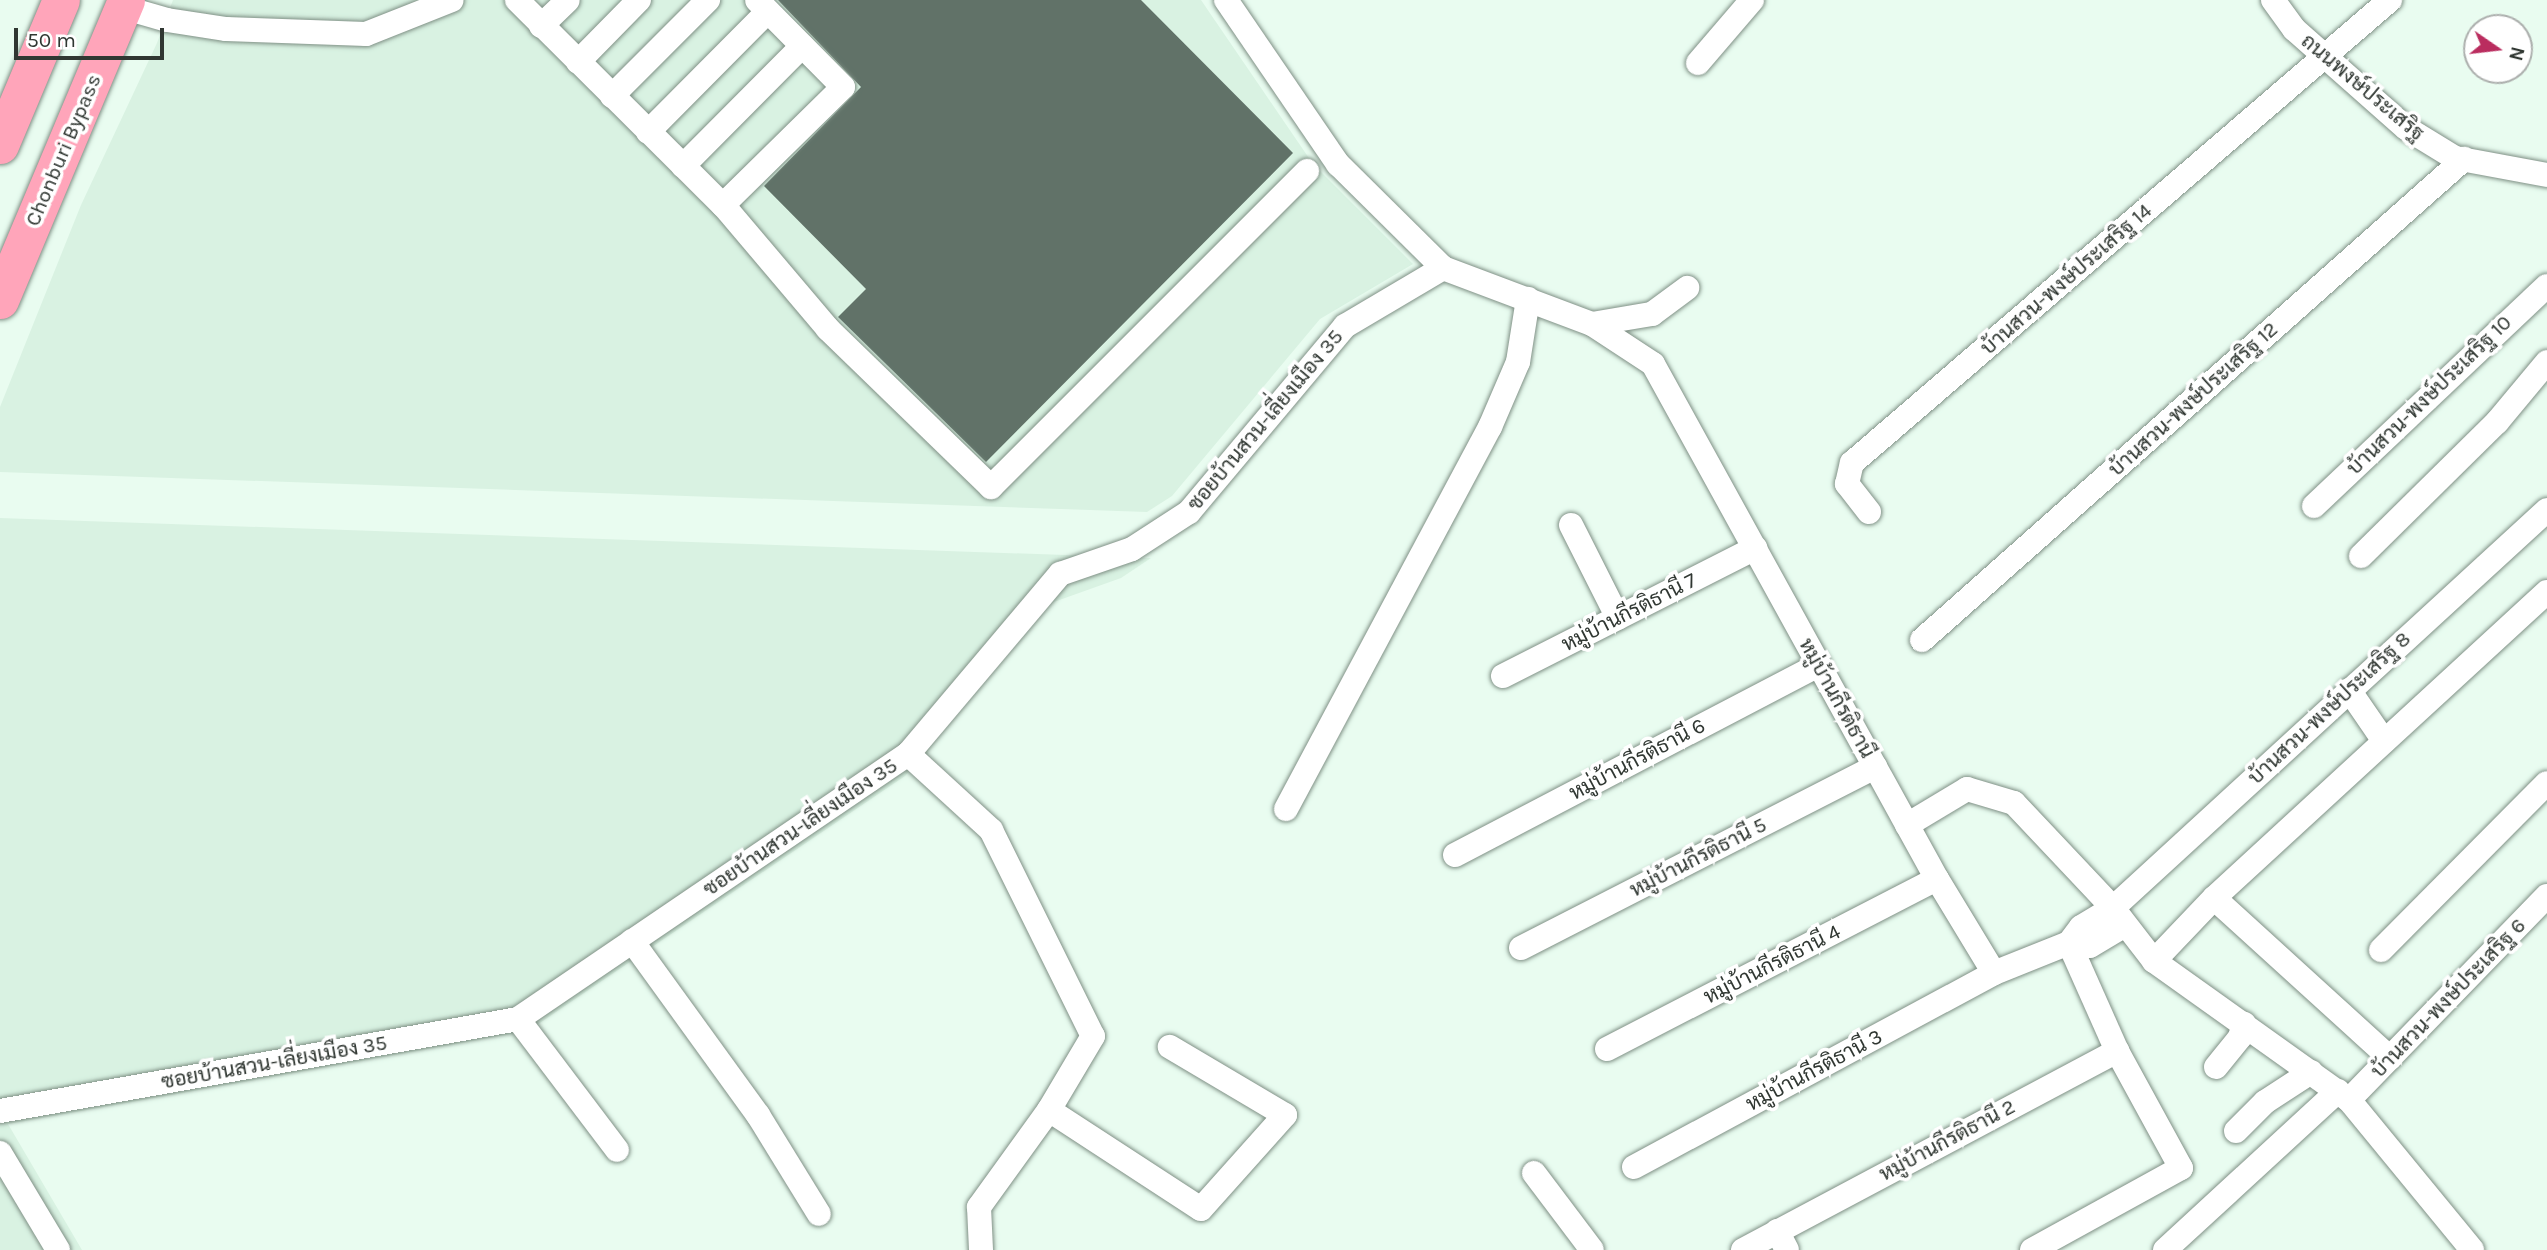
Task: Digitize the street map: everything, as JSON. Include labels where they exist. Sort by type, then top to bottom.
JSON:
[{"type":"highway","points":[[0,145],[57,1]]},
{"type":"highway","name":"Chonburi Bypass","points":[[0,300],[124,4]]},
{"type":"street","points":[[124,4],[167,20],[226,29],[366,34],[452,0]]},
{"type":"street","points":[[517,0],[723,205],[828,328],[990,488],[1307,171]]},
{"type":"street","points":[[541,26],[568,0]]},
{"type":"street","points":[[578,62],[639,0]]},
{"type":"street","points":[[612,96],[708,0]]},
{"type":"street","points":[[1226,0],[1338,164],[1443,268]]},
{"type":"street","points":[[1698,63],[1752,0]]},
{"type":"street","name":"ถนนพงษ์ประเสริฐ","points":[[2273,0],[2294,29],[2406,128],[2464,159],[2547,175]]},
{"type":"street","points":[[2325,57],[2390,0]]},
{"type":"street","points":[[648,132],[763,6],[843,87],[723,205]]},
{"type":"street","points":[[683,166],[802,46]]},
{"type":"street","name":"บ้านสวน-พงษ์ประเสริฐ 14","points":[[1869,512],[1847,484],[1852,463],[2325,57]]},
{"type":"street","name":"บ้านสวน-พงษ์ประเสริฐ 12","points":[[1922,640],[2464,159]]},
{"type":"street","name":"หมู่บ้านกีรติธานี","points":[[1443,268],[1592,324],[1653,364],[1937,879],[1994,973]]},
{"type":"street","name":"ซอยบ้านสวน-เลี่ยงเมือง 35","points":[[0,1111],[517,1019],[908,754],[1060,574],[1132,549],[1189,512],[1345,326],[1443,268]]},
{"type":"street","name":"บ้านสวน-พงษ์ประเสริฐ 10","points":[[2314,506],[2547,286]]},
{"type":"street","points":[[1592,324],[1652,314],[1688,288]]},
{"type":"street","points":[[1286,809],[1490,427],[1518,362],[1528,299]]},
{"type":"street","points":[[2361,556],[2497,422],[2547,362]]},
{"type":"street","name":"บ้านสวน-พงษ์ประเสริฐ 8","points":[[2119,916],[2349,690],[2546,512]]},
{"type":"street","points":[[1571,526],[1618,618]]},
{"type":"street","name":"หมู่บ้านกีรติธานี 7","points":[[1503,676],[1755,548]]},
{"type":"street","points":[[2154,961],[2214,898],[2547,592]]},
{"type":"street","name":"หมู่บ้านกีรติธานี 6","points":[[1455,855],[1819,664]]},
{"type":"street","points":[[2349,690],[2384,741]]},
{"type":"street","points":[[908,754],[991,830],[1093,1036],[1049,1110],[979,1207],[981,1250]]},
{"type":"street","name":"หมู่บ้านกีรติธานี 5","points":[[1521,948],[1875,767]]},
{"type":"street","points":[[2381,950],[2547,783]]},
{"type":"street","points":[[1907,825],[1967,789],[2014,803],[2119,916],[2154,961],[2344,1096],[2472,1250]]},
{"type":"street","name":"หมู่บ้านกีรติธานี 4","points":[[1607,1049],[1937,879]]},
{"type":"street","name":"บ้านสวน-พงษ์ประเสริฐ 6","points":[[2165,1250],[2390,1058],[2547,896]]},
{"type":"street","points":[[2214,898],[2390,1058]]},
{"type":"street","points":[[1994,973],[2069,943],[2081,927],[2119,916]]},
{"type":"street","points":[[632,941],[758,1115],[819,1214]]},
{"type":"street","points":[[2032,1250],[2181,1168],[2117,1051],[2069,943]]},
{"type":"street","name":"หมู่บ้านกีรติธานี 3","points":[[1634,1167],[1994,973]]},
{"type":"street","points":[[517,1019],[617,1150]]},
{"type":"street","points":[[2216,1067],[2240,1037],[2244,1024]]},
{"type":"street","points":[[1049,1110],[1201,1209],[1285,1115],[1170,1047]]},
{"type":"street","name":"หมู่บ้านกีรติธานี 2","points":[[1743,1250],[1782,1240],[2117,1051]]},
{"type":"street","points":[[2236,1131],[2265,1102],[2311,1072]]},
{"type":"street","points":[[0,1153],[58,1250]]},
{"type":"street","points":[[1534,1173],[1582,1246]]},
{"type":"shaded area","points":[[173,0],[1201,0],[1313,164],[1413,264],[1320,319],[1172,496],[1147,512],[0,472],[0,407],[81,205],[157,43]]},
{"type":"shaded area","points":[[0,518],[1151,558],[1121,578],[1051,603],[905,776],[528,1031],[8,1124],[82,1250],[0,1250]]},
{"type":"building","points":[[778,0],[1141,0],[1293,153],[986,462],[838,317],[866,289],[764,186],[861,87]]}]
